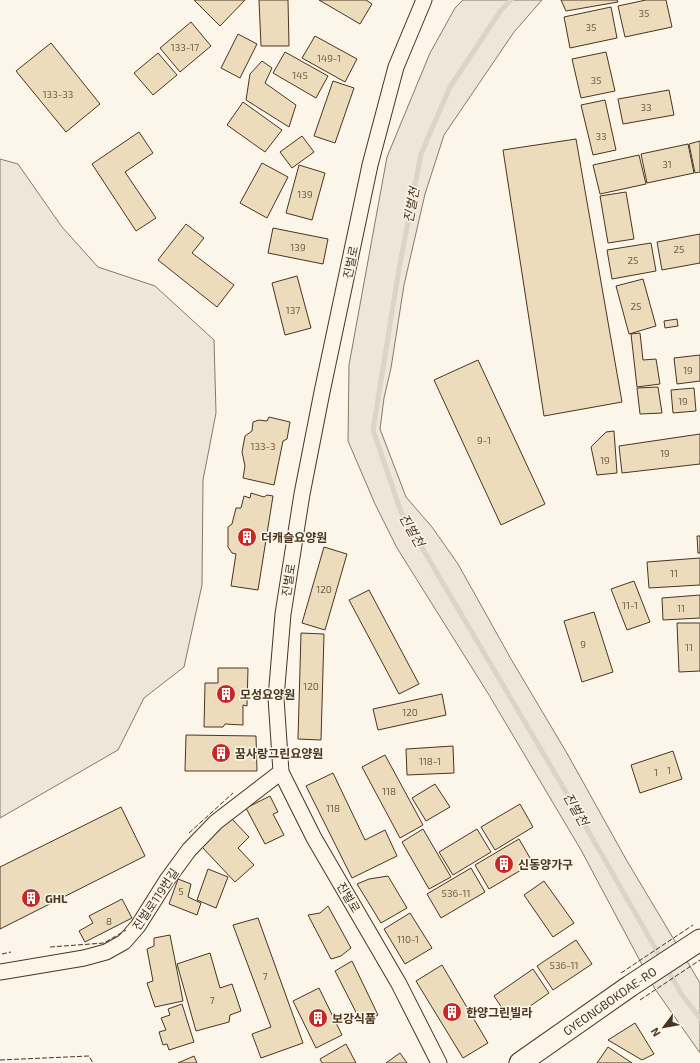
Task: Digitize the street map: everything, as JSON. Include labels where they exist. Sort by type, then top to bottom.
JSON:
[{"type":"street","name":"진벌로","points":[[424,0],[396,67],[370,165],[302,494],[282,614],[276,698],[281,772],[314,838],[399,984],[439,1063]]},
{"type":"street","name":"진벌로119번길","points":[[0,972],[84,958],[106,952],[124,942],[138,926],[167,880],[189,850],[216,822],[281,772]]},
{"type":"street","name":"GYEONGBOKDAE-RO","points":[[520,1063],[630,986],[700,940]]},
{"type":"shaded area","points":[[463,0],[542,0],[514,32],[444,135],[425,194],[404,285],[380,429],[406,497],[432,527],[458,564],[627,861],[700,983],[700,1053],[655,989],[581,850],[489,695],[397,548],[375,504],[348,441],[349,365],[387,157],[430,53],[455,8]]},
{"type":"shaded area","points":[[0,159],[18,164],[62,227],[98,267],[155,286],[214,340],[216,413],[203,480],[202,585],[184,667],[144,698],[118,750],[0,818]]},
{"type":"building","points":[[194,0],[245,0],[220,26]]},
{"type":"building","points":[[259,0],[288,0],[289,46],[261,46]]},
{"type":"building","points":[[319,0],[366,0],[372,4],[360,24]]},
{"type":"building","points":[[561,0],[617,0],[618,2],[566,11]]},
{"type":"building","points":[[646,0],[666,0],[672,27],[625,37],[618,6]]},
{"type":"building","points":[[611,7],[617,38],[570,48],[564,17]]},
{"type":"building","points":[[191,22],[211,46],[180,72],[160,48]]},
{"type":"building","points":[[238,34],[257,44],[240,78],[221,68]]},
{"type":"building","points":[[315,36],[357,59],[345,82],[302,58]]},
{"type":"building","points":[[51,43],[100,104],[66,132],[16,71]]},
{"type":"building","points":[[285,52],[328,76],[316,98],[273,73]]},
{"type":"building","points":[[606,52],[615,91],[581,98],[572,59]]},
{"type":"building","points":[[158,53],[177,75],[153,95],[134,73]]},
{"type":"building","points":[[262,61],[272,68],[265,83],[296,105],[289,127],[246,100],[250,74]]},
{"type":"building","points":[[333,81],[354,88],[335,143],[314,136]]},
{"type":"building","points":[[669,90],[674,115],[623,124],[618,99]]},
{"type":"building","points":[[605,100],[616,150],[593,155],[581,105]]},
{"type":"building","points":[[243,102],[282,130],[265,152],[227,125]]},
{"type":"building","points":[[139,132],[153,153],[125,172],[156,218],[136,231],[92,164]]},
{"type":"building","points":[[302,136],[314,152],[292,168],[280,152]]},
{"type":"building","points":[[576,139],[622,402],[544,416],[503,150]]},
{"type":"building","points":[[700,141],[700,172],[695,173],[689,144]]},
{"type":"building","points":[[688,144],[694,173],[647,183],[641,154]]},
{"type":"building","points":[[639,155],[646,184],[600,194],[593,165]]},
{"type":"building","points":[[262,163],[288,177],[267,218],[240,203]]},
{"type":"building","points":[[299,165],[325,173],[312,220],[286,213]]},
{"type":"building","points":[[626,192],[634,239],[608,243],[600,196]]},
{"type":"building","points":[[186,224],[204,238],[192,253],[234,285],[217,307],[158,260]]},
{"type":"building","points":[[273,228],[328,239],[323,264],[268,253]]},
{"type":"building","points":[[700,234],[700,263],[662,270],[657,242]]},
{"type":"building","points":[[651,243],[656,271],[612,279],[607,250]]},
{"type":"building","points":[[297,276],[311,328],[285,335],[272,283]]},
{"type":"building","points":[[643,279],[656,326],[629,334],[616,286]]},
{"type":"building","points":[[677,319],[678,326],[665,328],[664,321]]},
{"type":"building","points":[[640,333],[643,360],[656,359],[660,384],[637,387],[631,334]]},
{"type":"building","points":[[700,355],[700,381],[677,384],[674,358]]},
{"type":"building","points":[[478,360],[545,504],[501,525],[434,380]]},
{"type":"building","points":[[658,387],[662,413],[640,414],[637,388]]},
{"type":"building","points":[[694,388],[696,411],[673,413],[671,390]]},
{"type":"building","points":[[269,417],[290,422],[287,439],[283,441],[274,485],[243,478],[245,466],[242,452],[245,436],[252,431],[253,422],[259,420],[267,421]]},
{"type":"building","points":[[614,431],[617,473],[597,475],[591,447],[606,432]]},
{"type":"building","points":[[700,434],[700,464],[622,473],[619,446]]},
{"type":"building","name":"더캐슬요양원","points":[[251,493],[264,497],[267,495],[273,496],[258,590],[231,586],[236,554],[232,553],[228,547],[228,527],[232,524],[236,508],[241,508],[244,496],[250,498]]},
{"type":"building","points":[[697,536],[700,536],[700,553],[698,553]]},
{"type":"building","points":[[324,547],[347,554],[325,630],[302,623]]},
{"type":"building","points":[[700,558],[700,585],[649,588],[647,562]]},
{"type":"building","points":[[634,581],[650,622],[627,630],[611,589]]},
{"type":"building","points":[[369,590],[419,684],[399,694],[349,600]]},
{"type":"building","points":[[700,595],[700,618],[663,620],[662,598]]},
{"type":"building","points":[[594,612],[613,672],[582,682],[564,621]]},
{"type":"building","points":[[677,623],[700,623],[700,671],[679,672]]},
{"type":"building","points":[[301,633],[324,634],[321,740],[298,739]]},
{"type":"building","name":"모성요양원","points":[[218,668],[248,668],[247,706],[243,705],[243,725],[225,724],[223,727],[204,727],[205,683],[218,683]]},
{"type":"building","points":[[442,694],[446,715],[378,730],[373,709]]},
{"type":"building","name":"꿈사랑그린요양원","points":[[186,735],[256,736],[257,771],[185,771]]},
{"type":"building","points":[[453,746],[454,773],[407,775],[406,749]]},
{"type":"building","points":[[673,751],[682,779],[640,793],[631,765]]},
{"type":"building","points":[[385,755],[423,825],[400,838],[362,767]]},
{"type":"building","points":[[333,773],[365,840],[385,830],[397,856],[352,878],[306,786]]},
{"type":"building","points":[[435,784],[450,807],[426,821],[412,798]]},
{"type":"building","points":[[270,796],[278,812],[273,814],[284,835],[265,844],[246,808]]},
{"type":"building","points":[[520,804],[533,827],[495,850],[481,827]]},
{"type":"building","name":"GHL","points":[[121,807],[145,856],[0,929],[0,867]]},
{"type":"building","points":[[231,818],[249,837],[238,848],[254,865],[235,882],[201,846]]},
{"type":"building","points":[[423,829],[451,877],[429,889],[402,842]]},
{"type":"building","points":[[477,829],[491,852],[453,875],[439,852]]},
{"type":"building","name":"신동양가구","points":[[519,839],[533,863],[489,889],[475,865]]},
{"type":"building","points":[[471,868],[485,892],[441,918],[427,894]]},
{"type":"building","points":[[208,869],[228,877],[216,908],[197,900]]},
{"type":"building","points":[[388,876],[407,908],[381,923],[357,884],[369,879]]},
{"type":"building","points":[[178,879],[191,884],[188,897],[201,903],[197,915],[169,904]]},
{"type":"building","points":[[544,881],[574,923],[553,937],[524,895]]},
{"type":"building","points":[[122,899],[132,918],[85,942],[79,931],[93,923],[89,916]]},
{"type":"building","points":[[328,906],[351,948],[341,956],[331,959],[308,915],[320,913]]},
{"type":"building","points":[[410,913],[432,948],[405,964],[384,929]]},
{"type":"building","points":[[258,918],[303,1043],[261,1058],[252,1034],[271,1027],[233,925]]},
{"type":"building","points":[[170,935],[183,1001],[155,1007],[147,983],[153,981],[147,949],[154,946],[154,938]]},
{"type":"building","points":[[576,940],[592,964],[553,990],[537,966]]},
{"type":"building","points":[[210,953],[220,988],[232,984],[241,1011],[230,1015],[229,1022],[196,1031],[177,964]]},
{"type":"building","points":[[352,961],[378,1015],[362,1024],[335,971]]},
{"type":"building","name":"한양그린빌라","points":[[442,965],[488,1043],[463,1058],[416,981]]},
{"type":"building","points":[[533,969],[549,993],[510,1020],[494,996]]},
{"type":"building","name":"보강식품","points":[[319,988],[342,1035],[316,1048],[293,1001]]},
{"type":"building","points":[[182,1004],[194,1042],[169,1050],[167,1044],[163,1045],[159,1032],[166,1030],[161,1018],[170,1015],[168,1009]]},
{"type":"building","points":[[635,1023],[654,1054],[642,1060],[608,1040]]},
{"type":"building","name":"보강식품","points":[[346,1044],[356,1063],[322,1063],[320,1059]]},
{"type":"building","points":[[608,1047],[632,1063],[597,1063]]},
{"type":"building","points":[[400,1053],[407,1063],[386,1063]]},
{"type":"building","points":[[194,1056],[197,1063],[178,1063]]},
{"type":"waterway","name":"진벌천","points":[[511,0],[501,10],[450,87],[421,154],[399,269],[373,430],[401,512],[563,787],[662,960]]},
{"type":"waterway","name":"진벌천","points":[[666,967],[682,995],[700,1018]]},
{"type":"fence","points":[[189,833],[233,793]]},
{"type":"fence","points":[[621,973],[693,925]]},
{"type":"fence","points":[[50,947],[104,943],[126,930]]},
{"type":"fence","points":[[2,954],[11,952]]},
{"type":"fence","points":[[640,1000],[700,960]]},
{"type":"fence","points":[[0,1060],[89,1056],[93,1063]]},
{"type":"place","name":"더캐슬요양원","points":[[247,537]]},
{"type":"place","name":"모성요양원","points":[[226,694]]},
{"type":"place","name":"꿈사랑그린요양원","points":[[221,753]]},
{"type":"place","name":"신동양가구","points":[[504,864]]},
{"type":"place","name":"GHL","points":[[31,898]]},
{"type":"place","name":"한양그린빌라","points":[[452,1012]]},
{"type":"place","name":"보강식품","points":[[318,1018]]}]
